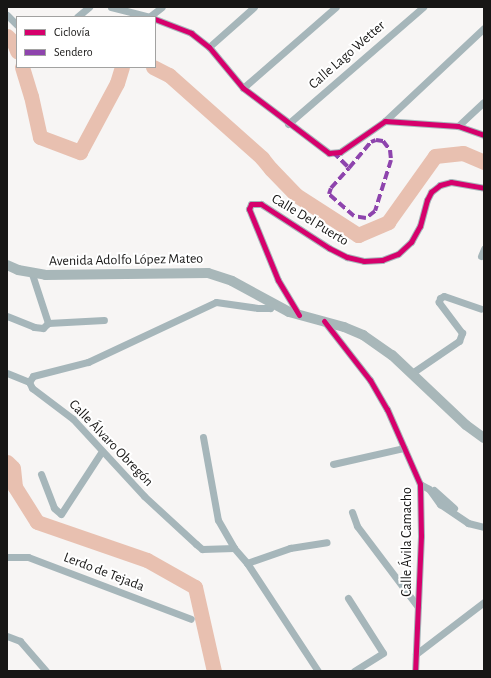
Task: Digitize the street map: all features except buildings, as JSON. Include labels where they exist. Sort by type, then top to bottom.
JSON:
[{"type":"main road","name":"Avenida Adolfo López Mateo","points":[[7,265],[32,274],[45,275],[208,272],[232,281],[299,315],[324,321],[363,335],[392,355],[466,425],[484,438]]},
{"type":"street","points":[[78,16],[89,7]]},
{"type":"street","points":[[111,7],[146,16]]},
{"type":"street","points":[[151,16],[162,7]]},
{"type":"street","points":[[209,47],[254,7]]},
{"type":"street","points":[[243,88],[336,7]]},
{"type":"street","name":"Calle Lago Wetter","points":[[288,124],[423,7]]},
{"type":"street","points":[[7,15],[16,24]]},
{"type":"street","points":[[156,19],[191,33],[209,47],[243,88],[288,124],[328,153],[340,152],[385,120],[484,28]]},
{"type":"street","points":[[458,126],[484,102]]},
{"type":"street","points":[[385,120],[458,126],[484,135]]},
{"type":"street","name":"Calle Del Puerto","points":[[299,315],[278,280],[249,209],[251,204],[261,204],[329,248],[347,257],[364,261],[382,260],[398,254],[411,242],[420,226],[427,200],[431,192],[440,185],[451,182],[484,188]]},
{"type":"street","points":[[32,274],[48,324]]},
{"type":"street","points":[[412,374],[459,341],[462,333],[439,302],[440,298],[444,296],[481,309]]},
{"type":"street","points":[[7,373],[29,382],[33,376],[88,362],[216,302],[258,308],[270,308],[274,303]]},
{"type":"street","points":[[7,316],[34,327],[43,328],[48,324],[104,320]]},
{"type":"street","name":"Calle Ávila Camacho","points":[[324,321],[370,380],[387,409],[420,484],[421,536],[415,671]]},
{"type":"street","name":"Calle Álvaro Obregón","points":[[29,382],[32,388],[73,419],[144,496],[202,549],[234,548]]},
{"type":"street","points":[[204,437],[218,520],[234,548],[247,563],[318,671]]},
{"type":"street","points":[[333,464],[404,448]]},
{"type":"street","points":[[41,474],[54,508],[61,514],[102,451]]},
{"type":"street","points":[[420,484],[434,490],[462,515],[468,523],[484,527]]},
{"type":"street","points":[[352,512],[357,526],[418,607]]},
{"type":"street","points":[[247,563],[290,548],[327,542]]},
{"type":"street","name":"Lerdo de Tejada","points":[[7,557],[28,557],[191,619]]},
{"type":"street","points":[[348,598],[383,653],[354,671]]},
{"type":"street","points":[[416,654],[484,602]]},
{"type":"street","points":[[7,636],[20,641],[46,671]]},
{"type":"waterway","points":[[7,36],[14,43],[16,48]]},
{"type":"waterway","points":[[22,68],[31,96],[40,137],[80,152],[117,83],[122,68]]},
{"type":"waterway","points":[[155,68],[169,75],[262,158],[296,195],[358,235],[388,222],[435,156],[463,153],[484,162]]},
{"type":"waterway","points":[[7,462],[13,468],[15,487],[37,522],[147,560],[195,587],[214,671]]},
{"type":"marked path","points":[[333,152],[349,168],[371,142],[376,140],[383,141],[390,150],[391,160],[375,211],[366,218],[354,216],[329,194],[331,188],[349,168]]},
{"type":"cycle path","points":[[156,19],[191,33],[209,47],[243,88],[329,153],[340,152],[385,121],[458,126],[484,135]]},
{"type":"cycle path","points":[[299,315],[278,280],[249,209],[251,204],[261,204],[329,248],[347,257],[364,261],[382,260],[398,254],[411,242],[420,226],[427,200],[431,192],[440,185],[451,182],[484,188]]},
{"type":"cycle path","points":[[324,321],[370,380],[387,409],[420,484],[421,536],[415,671]]}]
